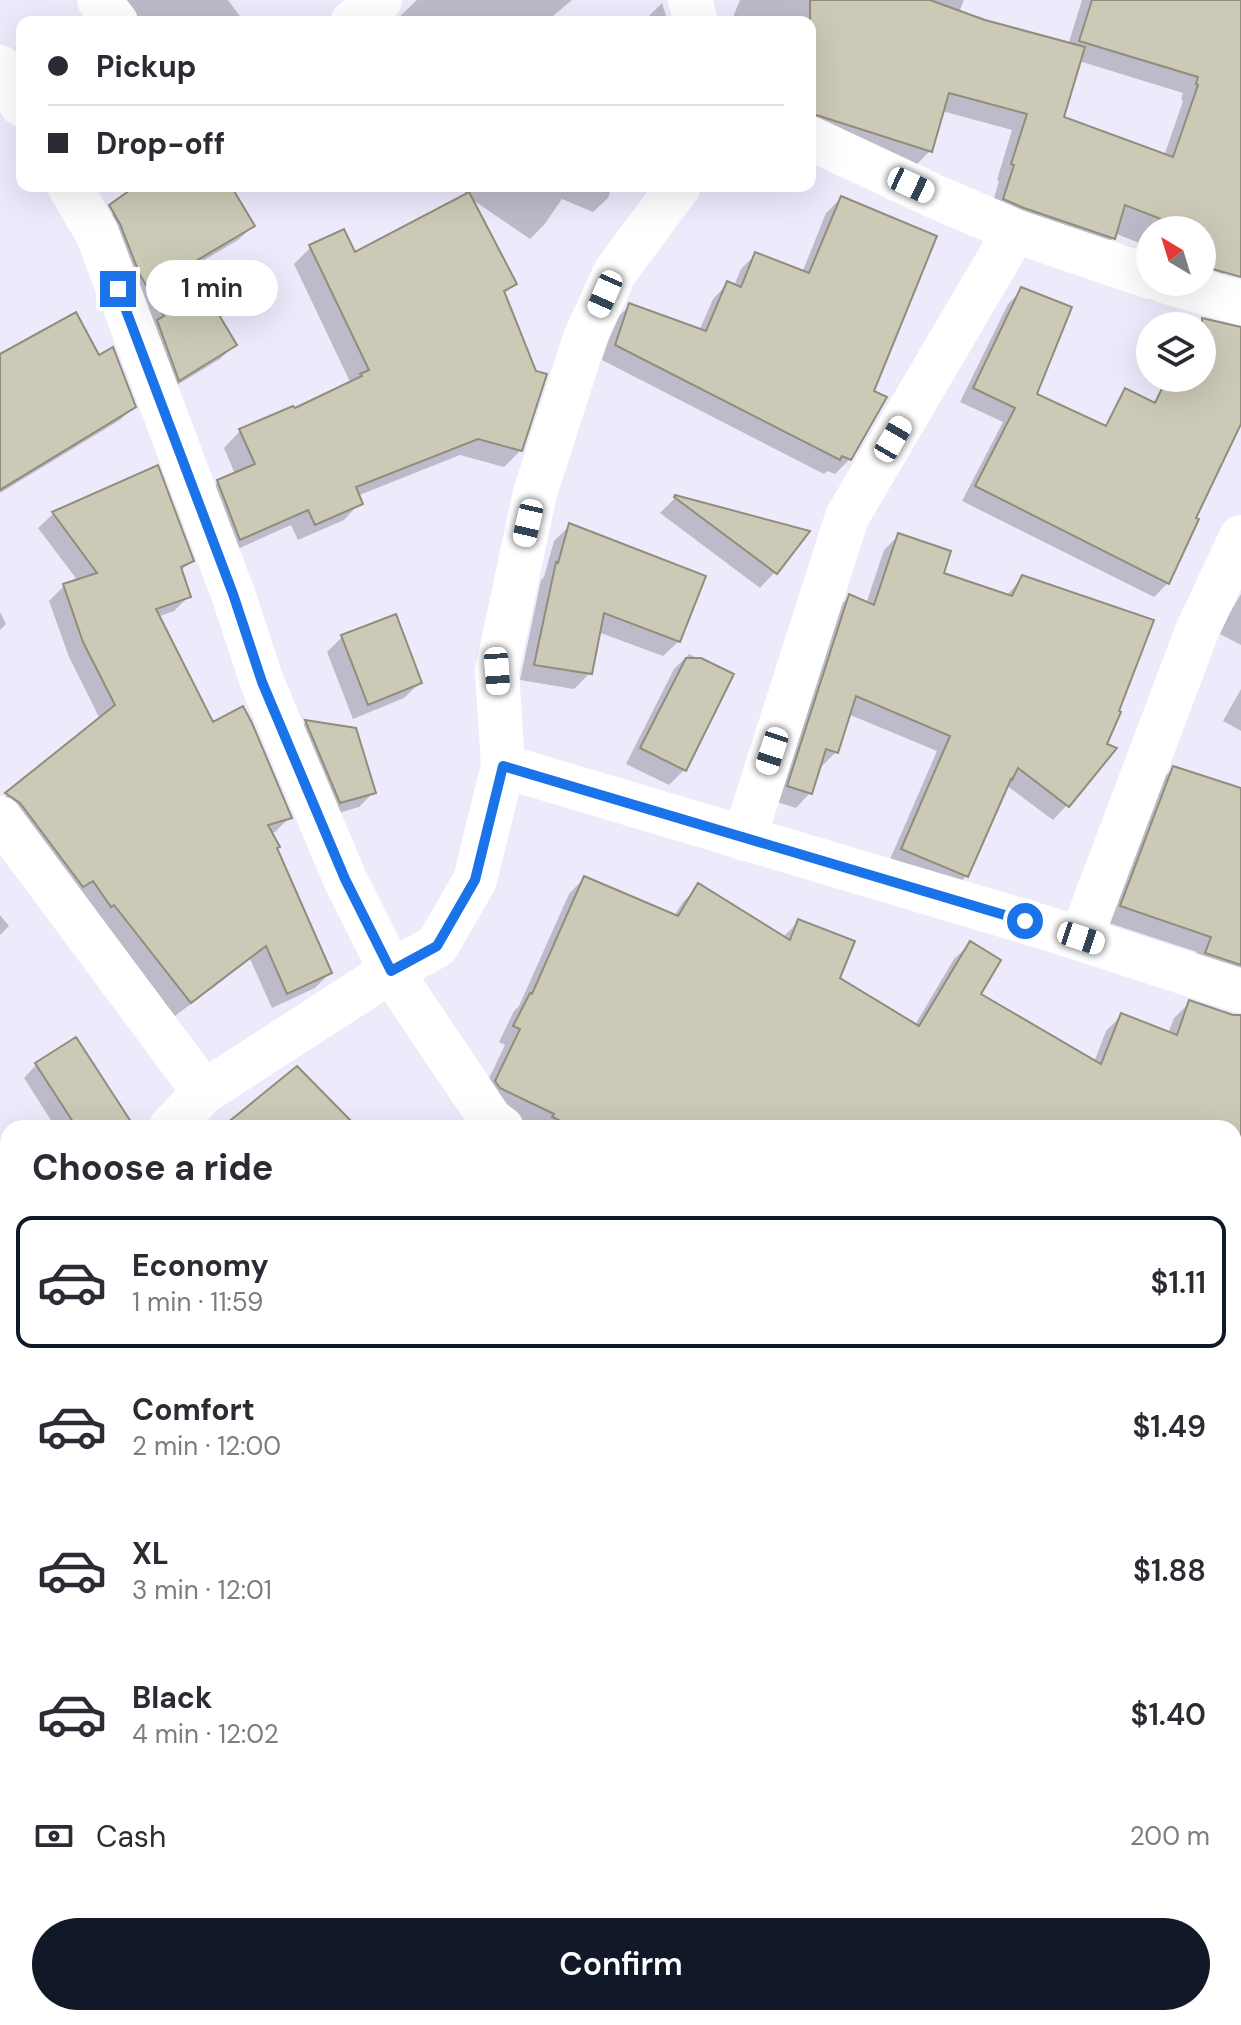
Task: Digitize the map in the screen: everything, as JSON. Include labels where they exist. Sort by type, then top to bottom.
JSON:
[{"type":"street","points":[[99,0],[111,16]]},
{"type":"street","points":[[360,16],[380,0]]},
{"type":"street","points":[[0,67],[16,95]]},
{"type":"street","points":[[816,141],[1015,231],[1136,272]]},
{"type":"street","points":[[73,192],[97,233],[233,594],[268,696],[345,879],[391,971],[491,1120]]},
{"type":"street","points":[[178,1120],[204,1092],[391,971],[437,946],[475,880],[503,766],[497,671],[535,493],[585,338],[615,272],[675,192]]},
{"type":"street","points":[[744,839],[847,517],[1015,231]]},
{"type":"street","points":[[1216,296],[1241,303]]},
{"type":"street","points":[[1081,938],[1197,631],[1241,537]]},
{"type":"street","points":[[503,766],[1081,938],[1241,991]]},
{"type":"street","points":[[0,818],[204,1092]]},
{"type":"building","points":[[810,0],[930,0],[985,20],[1085,47],[1064,117],[1173,157],[1198,77],[1079,41],[1092,0],[1241,0],[1241,277],[1216,270],[1216,216],[1153,216],[1125,205],[1115,239],[1003,199],[1027,114],[949,93],[932,152],[816,115],[816,16],[810,16]]},
{"type":"building","points":[[127,192],[235,192],[255,226],[189,265],[237,345],[179,381],[157,320],[164,316],[140,275],[109,205]]},
{"type":"building","points":[[469,192],[517,284],[504,291],[536,371],[547,374],[522,451],[478,439],[356,487],[363,504],[315,525],[308,510],[240,540],[217,480],[255,464],[239,429],[293,406],[295,408],[369,370],[309,245],[344,229],[355,252]]},
{"type":"building","points":[[841,196],[937,236],[874,391],[887,397],[851,460],[842,456],[840,460],[615,345],[629,303],[706,331],[727,281],[741,287],[755,252],[809,273]]},
{"type":"building","points":[[1021,287],[1072,307],[1037,394],[1106,426],[1125,388],[1155,403],[1160,392],[1216,392],[1216,321],[1241,327],[1241,424],[1196,518],[1199,519],[1169,584],[975,486],[1015,408],[973,388]]},
{"type":"building","points":[[76,312],[99,355],[113,347],[136,407],[0,490],[0,354]]},
{"type":"building","points":[[158,465],[194,561],[181,567],[191,597],[156,609],[213,722],[243,706],[252,723],[292,818],[268,825],[332,973],[287,994],[266,946],[191,1003],[93,881],[83,887],[20,803],[5,793],[115,705],[83,642],[63,584],[97,573],[52,512]]},
{"type":"building","points":[[675,495],[810,531],[777,574]]},
{"type":"building","points":[[569,523],[706,576],[680,642],[604,613],[592,674],[534,665],[556,562]]},
{"type":"building","points":[[898,533],[951,551],[944,573],[1012,596],[1022,575],[1154,620],[1107,744],[1117,748],[1069,807],[1018,768],[968,877],[901,849],[950,736],[856,696],[838,753],[826,749],[812,794],[787,786],[849,594],[874,605]]},
{"type":"building","points":[[396,614],[422,683],[368,705],[341,635]]},
{"type":"building","points":[[686,658],[701,658],[734,674],[686,771],[640,748]]},
{"type":"building","points":[[305,720],[356,728],[376,793],[340,803]]},
{"type":"building","points":[[1173,766],[1241,788],[1241,965],[1205,953],[1211,937],[1120,906]]},
{"type":"building","points":[[584,876],[678,916],[698,883],[790,940],[798,919],[855,941],[840,978],[919,1026],[970,941],[1001,960],[981,994],[1101,1064],[1121,1013],[1177,1035],[1189,1000],[1241,1015],[1241,1120],[559,1120],[552,1117],[554,1114],[500,1088],[495,1081],[520,1029],[513,1026],[532,994]]},
{"type":"building","points":[[76,1037],[130,1120],[72,1120],[35,1063]]},
{"type":"building","points":[[297,1066],[350,1120],[231,1120]]},
{"type":"route","points":[[118,289],[233,594],[262,682],[345,879],[391,971],[437,946],[475,880],[503,766],[1025,921]]}]
